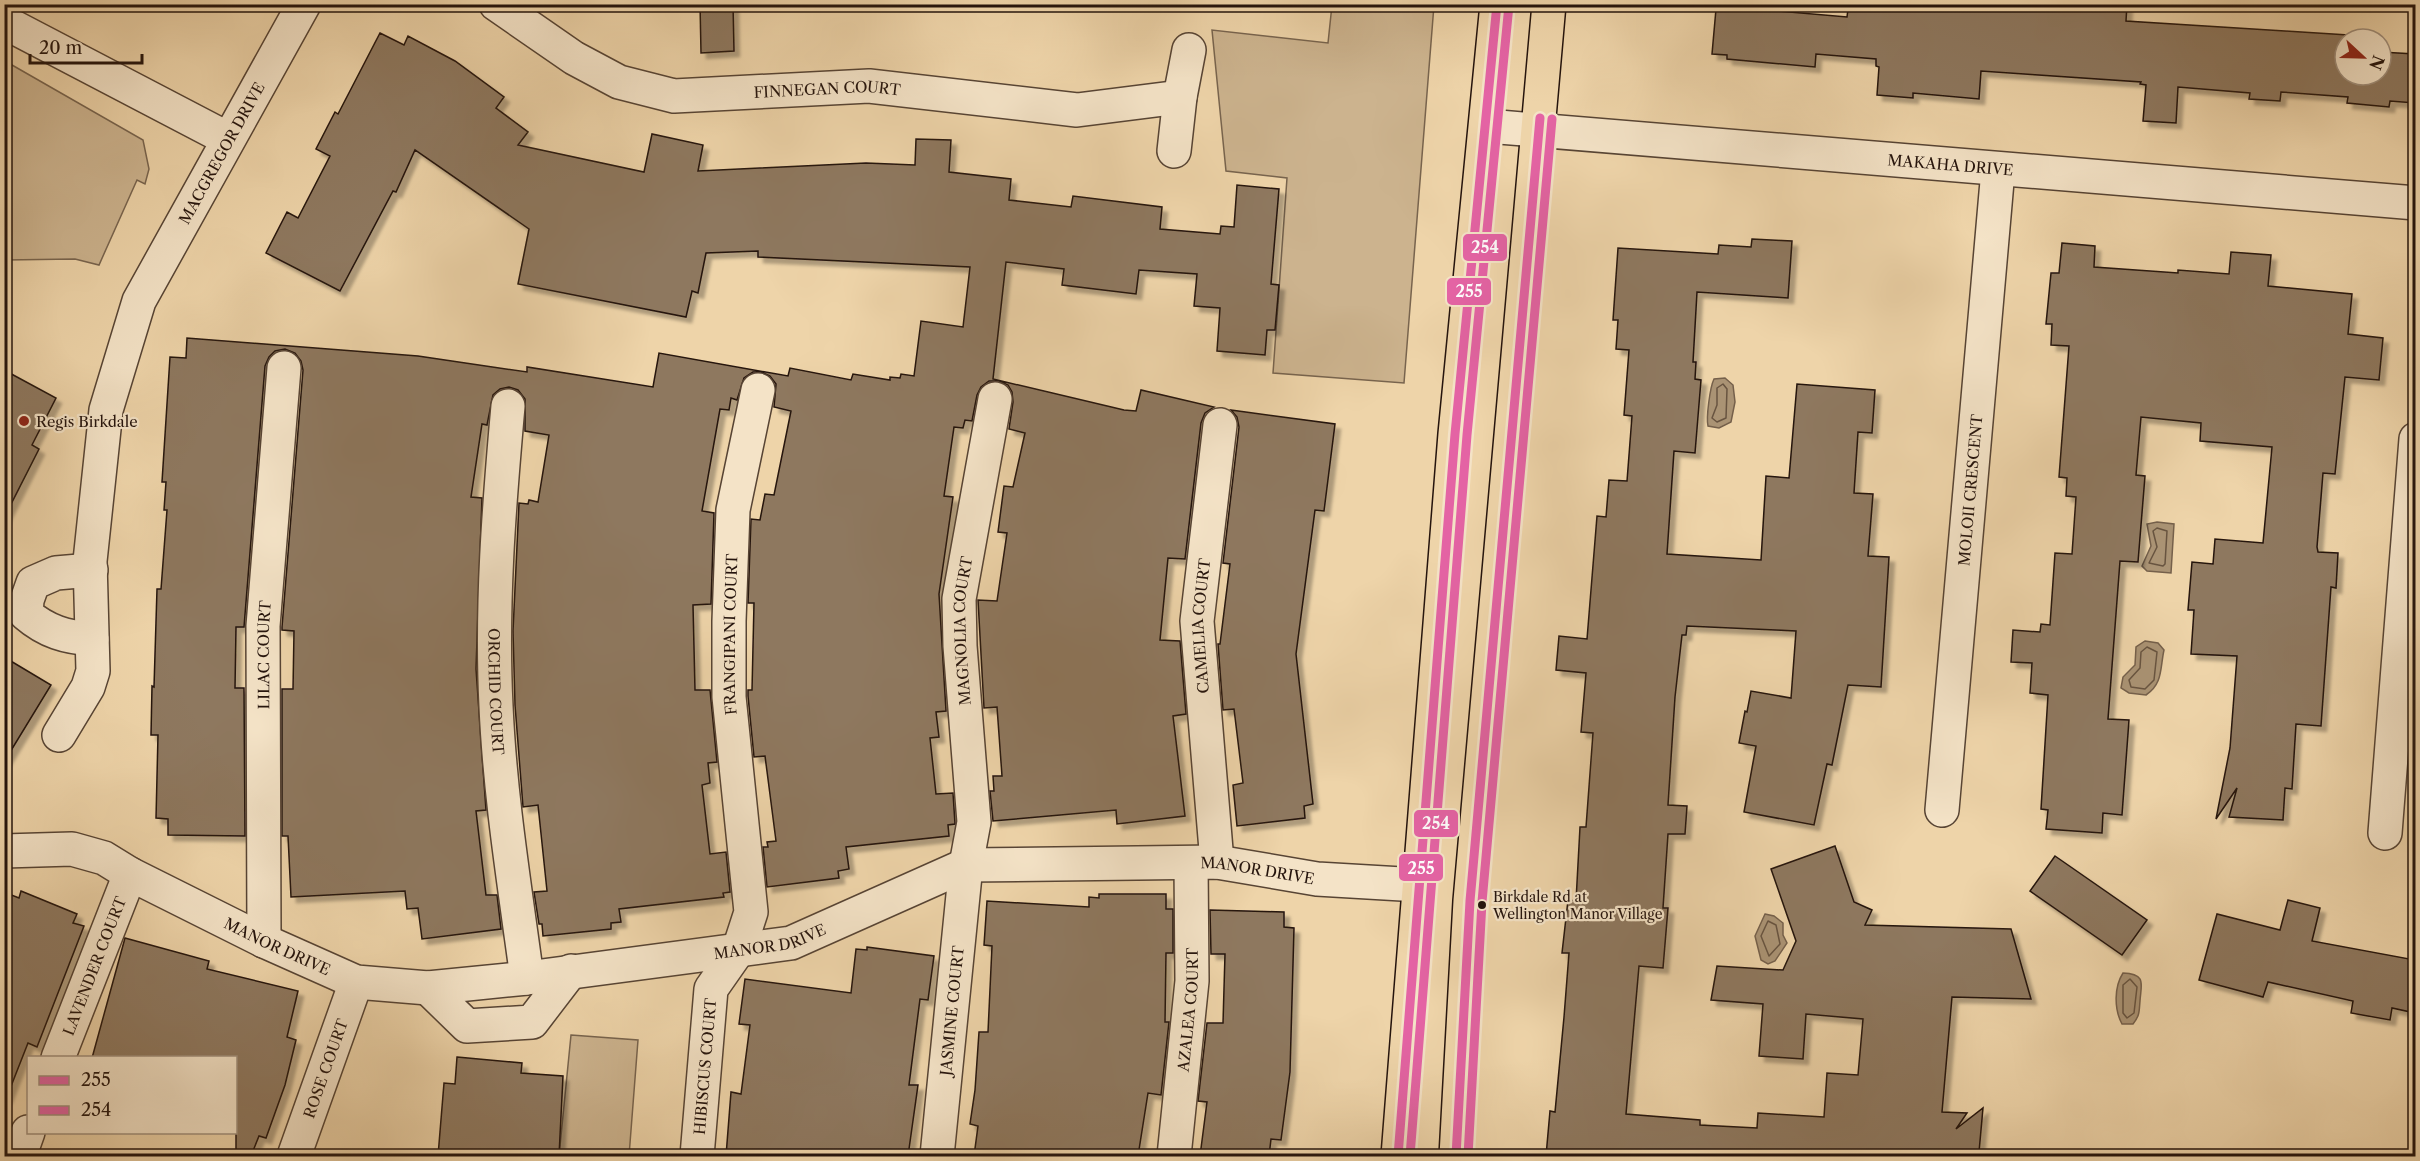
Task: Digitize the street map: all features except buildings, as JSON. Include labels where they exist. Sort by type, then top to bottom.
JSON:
[{"type":"main road","points":[[1398,1156],[1455,434],[1497,4]]},
{"type":"main road","points":[[1456,1156],[1470,901],[1549,4]]},
{"type":"street","name":"MACGREGOR DRIVE","points":[[59,735],[88,687],[93,671],[91,570],[106,410],[139,301],[304,4]]},
{"type":"street","name":"FINNEGAN COURT","points":[[496,4],[574,58],[619,82],[674,96],[869,86],[1077,110],[1180,97]]},
{"type":"street","points":[[4,22],[228,138]]},
{"type":"street","points":[[1174,151],[1180,97],[1189,50]]},
{"type":"street","name":"MAKAHA DRIVE","points":[[1486,126],[1998,170],[2415,202]]},
{"type":"street","name":"MOLOII CRESCENT","points":[[1942,810],[1998,170]]},
{"type":"street","name":"LILAC COURT","points":[[264,941],[263,626],[284,368]]},
{"type":"street","name":"FRANGIPANI COURT","points":[[739,950],[751,912],[729,697],[730,541],[733,510],[758,390]]},
{"type":"street","name":"MAGNOLIA COURT","points":[[966,865],[974,822],[960,646],[959,599],[995,399]]},
{"type":"street","name":"ORCHID COURT","points":[[508,406],[498,527],[495,604],[496,706],[501,778],[527,978]]},
{"type":"street","name":"CAMELIA COURT","points":[[1204,863],[1197,621],[1220,425]]},
{"type":"street","points":[[2385,833],[2415,439]]},
{"type":"street","points":[[91,570],[56,573],[33,583],[27,600],[27,614],[41,627],[65,636],[92,639]]},
{"type":"street","name":"MANOR DRIVE","points":[[4,851],[72,849],[104,858],[130,874],[264,941],[356,982],[428,988],[527,978],[791,943],[966,865],[1204,863],[1317,879],[1419,885]]},
{"type":"street","name":"AZALEA COURT","points":[[1174,1156],[1204,863]]},
{"type":"street","name":"JASMINE COURT","points":[[937,1156],[966,865]]},
{"type":"street","name":"LAVENDER COURT","points":[[59,1056],[130,874]]},
{"type":"street","name":"HIBISCUS COURT","points":[[697,1156],[711,989],[739,950]]},
{"type":"street","points":[[428,988],[467,1026],[532,1022],[571,971]]},
{"type":"street","name":"ROSE COURT","points":[[294,1156],[356,982]]},
{"type":"shaded area","points":[[1332,5],[1434,5],[1404,383],[1273,373],[1287,178],[1226,171],[1212,30],[1328,43]]},
{"type":"shaded area","points":[[5,61],[143,140],[149,169],[145,184],[137,180],[99,265],[75,259],[5,260]]},
{"type":"shaded area","points":[[571,1035],[638,1040],[629,1156],[559,1156]]},
{"type":"water","points":[[1725,378],[1733,385],[1735,402],[1731,422],[1719,428],[1708,426],[1708,410],[1714,379]]},
{"type":"water","points":[[2157,522],[2174,524],[2171,573],[2147,571],[2142,566],[2151,546],[2147,524]]},
{"type":"water","points":[[2145,641],[2158,643],[2164,650],[2160,675],[2155,686],[2146,695],[2129,693],[2121,688],[2123,677],[2135,665],[2136,647]]},
{"type":"water","points":[[1765,914],[1774,916],[1783,923],[1783,935],[1787,943],[1775,961],[1768,964],[1761,960],[1755,936]]},
{"type":"water","points":[[2123,973],[2136,975],[2141,981],[2139,1013],[2133,1024],[2122,1024],[2118,1012],[2116,998]]},
{"type":"transit line","name":"255","points":[[1398,1156],[1455,434],[1497,4]]},
{"type":"transit line","name":"254","points":[[1410,1156],[1467,435],[1509,5]]},
{"type":"transit line","name":"255","points":[[1456,1156],[1470,901],[1540,118]]},
{"type":"transit line","name":"254","points":[[1468,1156],[1482,902],[1552,119]]},
{"type":"place","name":"Regis Birkdale","points":[[24,421]]},
{"type":"place","name":"Birkdale Rd at Wellington Manor Village","points":[[1482,905]]}]
